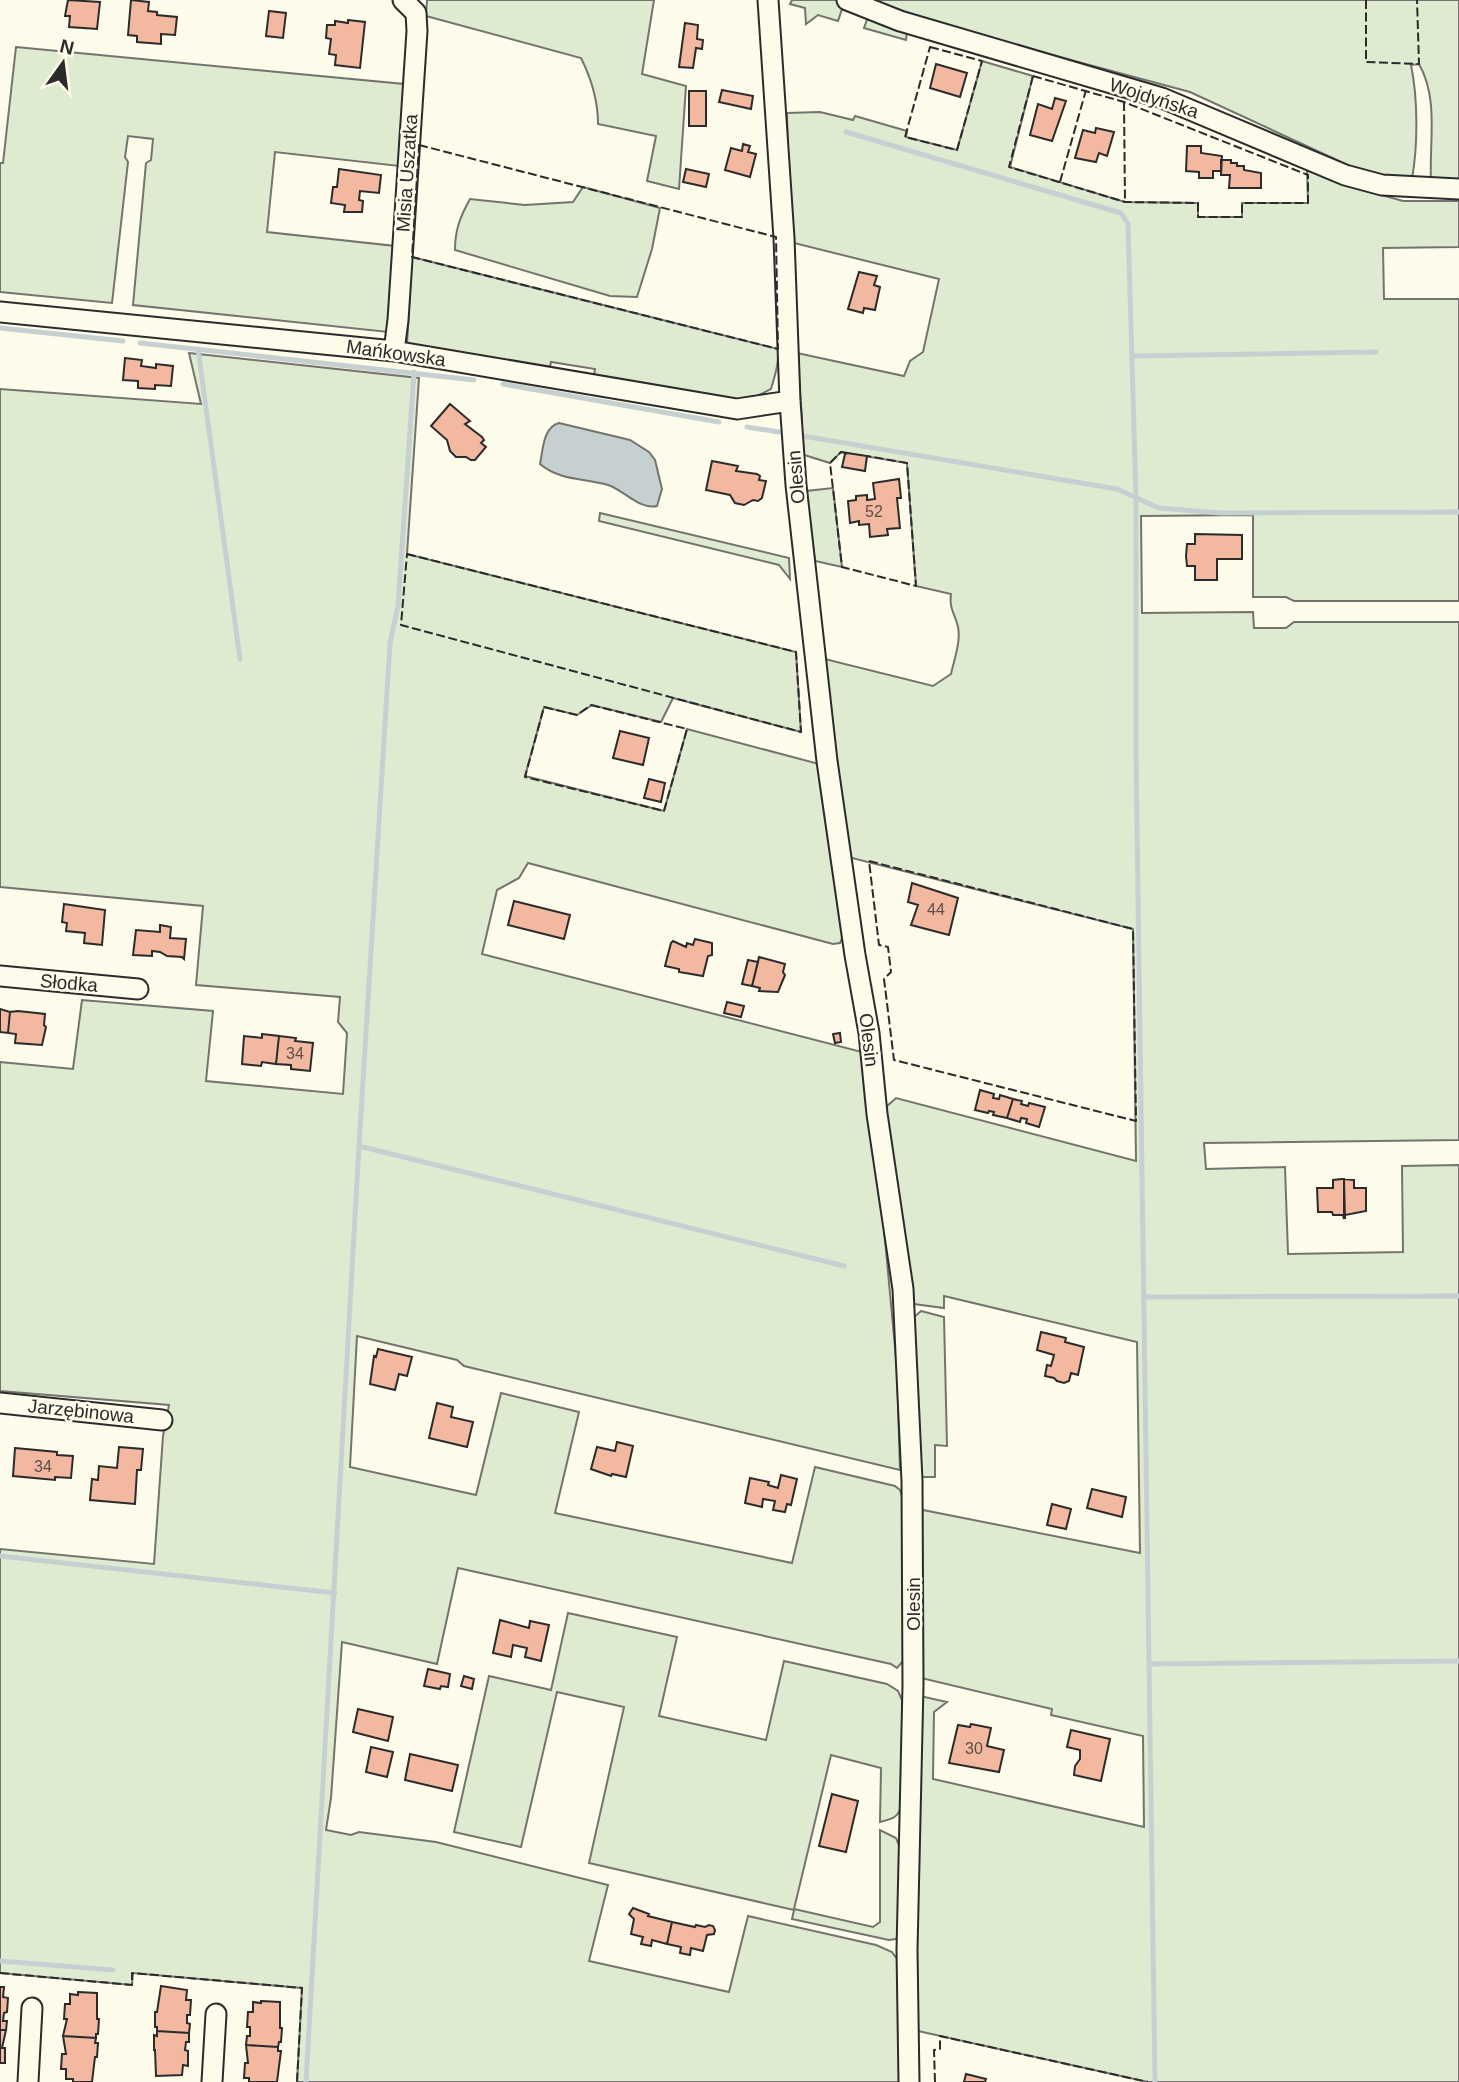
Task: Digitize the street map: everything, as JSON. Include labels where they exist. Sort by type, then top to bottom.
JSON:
[{"type":"street","name":"Misia Uszatka","points":[[394,351],[417,31],[416,13],[403,0]]},
{"type":"street","name":"Olesin","points":[[768,0],[784,238],[796,485],[827,761],[869,1032],[877,1114],[903,1289],[912,1494],[913,1685],[907,1950],[909,2082]]},
{"type":"street","name":"Wojdyńska","points":[[847,0],[900,21],[1162,98],[1345,175],[1382,185],[1459,189]]},
{"type":"street","name":"Mańkowska","points":[[0,312],[394,351],[737,409],[790,401]]},
{"type":"street","name":"Słodka","points":[[0,976],[138,989]]},
{"type":"street","name":"Jarzębinowa","points":[[0,1403],[162,1420]]},
{"type":"street","points":[[28,2082],[33,2008]]},
{"type":"street","points":[[212,2082],[216,2014]]},
{"type":"green space","points":[[427,0],[654,0],[642,74],[686,86],[679,189],[647,181],[656,136],[598,124],[593,90],[581,58],[426,16]]},
{"type":"green space","points":[[792,0],[837,0],[844,3],[838,21],[818,15],[806,24],[805,8],[790,4]]},
{"type":"green space","points":[[872,0],[1459,0],[1459,183],[1431,181],[1431,106],[1425,77],[1419,64],[1411,65],[1416,122],[1412,179],[1365,173],[1190,92],[944,26]]},
{"type":"green space","points":[[868,17],[907,32],[906,40],[864,28]]},
{"type":"green space","points":[[16,47],[404,84],[399,166],[275,152],[267,232],[395,246],[388,332],[133,305],[146,163],[151,160],[153,139],[128,136],[125,157],[128,162],[112,303],[0,292],[0,163],[3,163]]},
{"type":"green space","points":[[982,61],[1033,76],[1010,167],[1125,202],[1198,203],[1198,217],[1242,217],[1242,203],[1308,203],[1307,169],[1403,201],[1459,201],[1459,247],[1383,248],[1384,299],[1459,299],[1459,601],[1294,601],[1286,597],[1253,597],[1253,515],[1141,516],[1142,613],[1253,612],[1254,628],[1286,628],[1294,622],[1459,622],[1459,1140],[1204,1143],[1206,1169],[1285,1167],[1288,1254],[1403,1252],[1402,1166],[1459,1165],[1459,2082],[1148,2082],[918,2031],[920,1696],[947,1702],[934,1712],[933,1779],[1144,1827],[1143,1736],[1051,1715],[1052,1709],[921,1678],[918,1509],[1140,1553],[1137,1342],[944,1296],[944,1308],[914,1304],[907,1296],[886,1107],[896,1098],[1136,1161],[1133,929],[848,857],[825,659],[933,686],[951,674],[959,633],[951,594],[916,586],[907,463],[841,452],[830,463],[801,454],[802,419],[797,353],[904,376],[910,361],[923,352],[939,279],[790,242],[787,113],[820,112],[853,120],[855,116],[907,131],[906,137],[957,150]]},
{"type":"green space","points":[[583,187],[660,208],[652,249],[637,297],[610,296],[455,250],[459,224],[470,199],[525,205],[573,202]]},
{"type":"green space","points":[[412,257],[778,349],[771,389],[755,397],[731,400],[594,376],[595,369],[551,362],[550,367],[407,344]]},
{"type":"green space","points":[[189,353],[419,378],[407,554],[796,652],[801,732],[673,698],[661,722],[592,705],[577,715],[544,707],[525,776],[664,811],[687,729],[819,764],[845,932],[840,943],[833,944],[528,863],[519,878],[497,890],[482,954],[862,1052],[882,1207],[897,1369],[900,1470],[464,1366],[457,1360],[357,1336],[350,1467],[476,1495],[501,1393],[579,1412],[555,1513],[792,1563],[815,1467],[895,1486],[900,1490],[903,1499],[903,1661],[897,1668],[891,1664],[458,1568],[437,1664],[342,1642],[331,1798],[326,1830],[351,1835],[359,1832],[436,1842],[608,1885],[589,1961],[729,1992],[748,1916],[876,1945],[892,1952],[904,1969],[901,2082],[297,2082],[302,1988],[133,1973],[132,1985],[0,1973],[0,1549],[154,1564],[163,1436],[169,1405],[0,1391],[0,1062],[73,1069],[82,1000],[213,1011],[206,1081],[343,1094],[347,1033],[338,1022],[340,997],[196,985],[203,906],[0,887],[0,389],[201,404]]},
{"type":"green space","points":[[833,488],[842,567],[815,561],[806,491]]},
{"type":"green space","points":[[600,513],[789,558],[790,579],[779,565],[599,521]]},
{"type":"green space","points":[[921,1311],[944,1317],[947,1446],[935,1445],[935,1477],[921,1477],[913,1318]]},
{"type":"green space","points":[[568,1613],[677,1637],[659,1716],[766,1740],[784,1661],[887,1684],[898,1691],[902,1700],[902,1804],[899,1812],[880,1822],[881,1768],[831,1755],[794,1909],[873,1927],[880,1922],[880,1830],[896,1838],[901,1850],[900,1929],[896,1939],[889,1940],[792,1919],[794,1910],[589,1863],[624,1707],[557,1692],[521,1847],[454,1832],[489,1676],[551,1690]]},
{"type":"shaded area","points":[[559,423],[630,440],[649,452],[655,460],[662,489],[657,506],[644,505],[608,485],[556,473],[540,464],[547,434]]},
{"type":"building","points":[[68,0],[100,2],[97,29],[69,27],[70,16],[65,16]]},
{"type":"building","points":[[131,0],[149,2],[148,11],[157,12],[157,15],[177,17],[175,35],[161,34],[161,44],[137,42],[137,36],[128,35]]},
{"type":"building","points":[[269,11],[286,13],[283,38],[266,36]]},
{"type":"building","points":[[348,20],[365,22],[360,68],[335,65],[336,55],[329,54],[331,39],[326,38],[327,25],[335,25],[335,21],[348,23]]},
{"type":"building","points":[[685,23],[698,25],[697,39],[703,40],[702,49],[696,48],[693,68],[679,67]]},
{"type":"building","points":[[936,64],[967,73],[960,97],[930,88]]},
{"type":"building","points":[[722,90],[753,96],[751,109],[719,102]]},
{"type":"building","points":[[689,91],[706,91],[706,126],[689,126]]},
{"type":"building","points":[[1055,98],[1066,101],[1052,141],[1030,135],[1038,104],[1052,109]]},
{"type":"building","points":[[1096,128],[1114,132],[1107,156],[1099,153],[1096,162],[1075,158],[1083,130],[1095,133]]},
{"type":"building","points":[[743,144],[750,146],[748,152],[756,154],[750,177],[725,170],[731,148],[742,151]]},
{"type":"building","points":[[1187,146],[1201,146],[1201,153],[1222,156],[1221,175],[1221,171],[1213,171],[1213,178],[1199,178],[1199,172],[1186,171]]},
{"type":"building","points":[[1221,160],[1231,160],[1231,163],[1237,163],[1237,166],[1244,166],[1244,170],[1261,173],[1261,188],[1229,188],[1230,175],[1221,175]]},
{"type":"building","points":[[339,169],[381,175],[379,193],[360,191],[362,212],[344,212],[345,205],[331,203],[333,187],[337,187]]},
{"type":"building","points":[[686,169],[709,174],[706,187],[683,182]]},
{"type":"building","points":[[859,272],[877,276],[874,285],[880,287],[875,310],[864,308],[863,313],[848,309]]},
{"type":"building","points":[[125,358],[142,360],[141,366],[173,366],[171,386],[138,388],[138,381],[123,380]]},
{"type":"building","points":[[450,404],[470,421],[465,424],[484,440],[481,443],[486,447],[475,460],[456,457],[450,451],[447,440],[431,426]]},
{"type":"building","points":[[847,453],[867,456],[865,471],[842,467]]},
{"type":"building","points":[[712,461],[738,466],[736,471],[760,476],[759,480],[766,481],[762,498],[744,505],[735,503],[730,495],[706,490]]},
{"type":"building","points":[[899,479],[901,498],[897,498],[900,528],[887,529],[888,535],[870,537],[869,524],[859,525],[859,521],[850,523],[848,501],[856,500],[856,496],[867,495],[867,500],[875,499],[873,483]]},
{"type":"building","points":[[1195,534],[1242,535],[1242,559],[1217,559],[1217,580],[1195,580],[1195,566],[1187,566],[1186,556],[1187,544],[1195,544]]},
{"type":"building","points":[[620,731],[649,738],[643,765],[613,758]]},
{"type":"building","points":[[649,779],[665,783],[661,802],[644,798]]},
{"type":"building","points":[[912,883],[958,898],[949,935],[911,925],[918,905],[908,902]]},
{"type":"building","points":[[514,901],[570,915],[564,939],[508,925]]},
{"type":"building","points":[[64,904],[105,910],[102,945],[84,943],[85,933],[66,931],[67,923],[62,922]]},
{"type":"building","points":[[160,925],[171,927],[170,938],[186,939],[184,959],[152,951],[152,956],[133,955],[136,930],[160,932]]},
{"type":"building","points":[[695,939],[712,943],[712,955],[708,956],[703,976],[679,972],[679,969],[665,966],[673,941],[686,947],[687,943],[693,945]]},
{"type":"building","points":[[759,957],[785,964],[785,975],[778,992],[759,991],[760,988],[752,986]]},
{"type":"building","points":[[748,960],[758,962],[752,986],[742,984]]},
{"type":"building","points":[[727,1002],[744,1006],[741,1017],[724,1013]]},
{"type":"building","points":[[0,1009],[10,1012],[8,1033],[0,1032]]},
{"type":"building","points":[[10,1012],[45,1014],[46,1027],[42,1045],[15,1043],[16,1034],[8,1033]]},
{"type":"building","points":[[840,1033],[841,1042],[835,1043],[833,1034]]},
{"type":"building","points":[[262,1034],[279,1036],[276,1064],[242,1064],[244,1036],[262,1038]]},
{"type":"building","points":[[279,1036],[313,1043],[310,1071],[276,1064]]},
{"type":"building","points":[[980,1090],[994,1094],[993,1098],[999,1099],[1000,1095],[1013,1099],[1007,1118],[993,1115],[994,1112],[975,1110]]},
{"type":"building","points":[[1013,1099],[1028,1106],[1029,1103],[1045,1107],[1039,1127],[1026,1123],[1027,1119],[1021,1118],[1020,1122],[1007,1118]]},
{"type":"building","points":[[1344,1179],[1344,1219],[1343,1215],[1333,1215],[1332,1212],[1318,1212],[1317,1188],[1333,1188],[1333,1180]]},
{"type":"building","points":[[1344,1179],[1354,1180],[1354,1188],[1366,1188],[1366,1211],[1345,1215],[1345,1219]]},
{"type":"building","points":[[1041,1332],[1066,1338],[1065,1342],[1084,1347],[1078,1375],[1071,1373],[1069,1381],[1064,1383],[1045,1376],[1047,1365],[1051,1366],[1054,1355],[1037,1350]]},
{"type":"building","points":[[378,1349],[412,1357],[407,1376],[399,1374],[395,1390],[370,1384],[374,1356],[376,1357]]},
{"type":"building","points":[[437,1403],[453,1407],[451,1417],[473,1422],[467,1447],[429,1438]]},
{"type":"building","points":[[617,1442],[633,1446],[626,1477],[611,1476],[591,1469],[597,1447],[615,1451]]},
{"type":"building","points":[[119,1447],[143,1449],[141,1470],[137,1470],[135,1504],[90,1500],[92,1479],[98,1480],[99,1466],[117,1468]]},
{"type":"building","points":[[15,1448],[73,1456],[71,1478],[55,1477],[55,1480],[13,1476]]},
{"type":"building","points":[[781,1475],[797,1479],[791,1505],[787,1504],[785,1512],[773,1510],[775,1501],[763,1499],[762,1507],[745,1503],[750,1478],[769,1482],[768,1485],[778,1488]]},
{"type":"building","points":[[1092,1489],[1126,1497],[1122,1517],[1087,1508]]},
{"type":"building","points":[[1052,1504],[1071,1509],[1066,1529],[1047,1525]]},
{"type":"building","points":[[500,1620],[529,1628],[530,1621],[549,1625],[541,1661],[525,1657],[527,1648],[513,1645],[511,1657],[493,1653]]},
{"type":"building","points":[[428,1669],[450,1674],[448,1687],[441,1686],[440,1689],[424,1686]]},
{"type":"building","points":[[464,1676],[474,1679],[472,1689],[461,1686]]},
{"type":"building","points":[[358,1709],[393,1717],[388,1741],[353,1732]]},
{"type":"building","points":[[971,1724],[991,1728],[987,1746],[1004,1750],[999,1772],[949,1763],[958,1725],[970,1727]]},
{"type":"building","points":[[1071,1730],[1110,1739],[1101,1781],[1074,1775],[1075,1766],[1080,1759],[1080,1750],[1067,1747]]},
{"type":"building","points":[[371,1747],[393,1752],[387,1777],[366,1772]]},
{"type":"building","points":[[410,1754],[458,1765],[452,1791],[405,1780]]},
{"type":"building","points":[[832,1794],[858,1801],[846,1852],[819,1846]]},
{"type":"building","points":[[633,1908],[649,1914],[648,1916],[672,1922],[667,1944],[652,1940],[651,1946],[641,1944],[643,1937],[631,1934],[634,1919],[629,1914]]},
{"type":"building","points":[[672,1922],[695,1927],[709,1925],[715,1930],[714,1934],[707,1935],[703,1951],[691,1948],[690,1955],[680,1953],[681,1947],[667,1944]]},
{"type":"building","points":[[161,1986],[187,1990],[186,2000],[191,2000],[190,2015],[187,2015],[189,2033],[157,2031],[155,2012]]},
{"type":"building","points":[[0,1987],[4,1987],[3,1997],[8,1998],[3,2021],[7,2021],[6,2030],[0,2030]]},
{"type":"building","points":[[78,1992],[97,1993],[99,2019],[96,2038],[63,2036],[67,2019],[64,2019],[65,2004],[70,2004],[70,1994],[78,1995]]},
{"type":"building","points":[[253,2002],[280,2002],[282,2028],[278,2047],[246,2045],[247,2036],[250,2036],[250,2027],[247,2027],[248,2012],[253,2012]]},
{"type":"building","points":[[0,2030],[6,2030],[2,2048],[5,2048],[5,2063],[0,2063]]},
{"type":"building","points":[[157,2031],[189,2033],[185,2050],[188,2051],[188,2066],[183,2065],[182,2075],[156,2076],[154,2035],[157,2036]]},
{"type":"building","points":[[63,2036],[96,2038],[97,2057],[92,2082],[73,2082],[73,2079],[66,2079],[66,2069],[61,2069],[62,2054],[66,2054]]},
{"type":"building","points":[[246,2045],[278,2047],[278,2051],[281,2051],[277,2082],[249,2082],[249,2078],[244,2078],[245,2063],[248,2063]]},
{"type":"building","points":[[966,2074],[986,2079],[985,2082],[964,2082]]},
{"type":"waterway","points":[[846,132],[1121,213],[1128,224],[1136,499],[1136,755],[1155,2082]]},
{"type":"waterway","points":[[0,328],[123,341]]},
{"type":"waterway","points":[[140,343],[474,380]]},
{"type":"waterway","points":[[198,349],[240,659]]},
{"type":"waterway","points":[[1132,356],[1376,352]]},
{"type":"waterway","points":[[306,2082],[390,643],[398,606],[414,372]]},
{"type":"waterway","points":[[503,384],[719,422]]},
{"type":"waterway","points":[[747,427],[779,432]]},
{"type":"waterway","points":[[803,436],[1117,489],[1159,508],[1221,513],[1459,512]]},
{"type":"waterway","points":[[359,1146],[844,1266]]},
{"type":"waterway","points":[[1144,1297],[1459,1296]]},
{"type":"waterway","points":[[0,1556],[335,1593]]},
{"type":"waterway","points":[[1149,1664],[1459,1661]]},
{"type":"waterway","points":[[0,1961],[113,1970]]},
{"type":"fence","points":[[1366,0],[1366,62],[1419,64],[1417,0]]},
{"type":"fence","points":[[930,47],[982,61],[957,150],[905,137],[930,47]]},
{"type":"fence","points":[[1033,76],[1124,102],[1308,175],[1308,203],[1242,203],[1242,217],[1198,217],[1198,203],[1125,202],[1009,167],[1033,76]]},
{"type":"fence","points":[[1060,182],[1086,90]]},
{"type":"fence","points":[[1124,102],[1125,202]]},
{"type":"fence","points":[[419,145],[776,237],[778,349],[412,257],[419,145]]},
{"type":"fence","points":[[847,453],[841,452],[830,463],[842,567],[916,586],[907,463],[867,456]]},
{"type":"fence","points":[[407,554],[796,652],[801,732],[401,625],[407,554]]},
{"type":"fence","points":[[591,705],[687,729],[664,811],[525,777],[544,707],[577,715],[591,705]]},
{"type":"fence","points":[[869,861],[1133,929],[1136,1121],[894,1060],[884,979],[891,972],[888,947],[879,945],[869,861]]},
{"type":"fence","points":[[0,1973],[132,1985],[132,1973],[302,1988],[297,2082]]},
{"type":"fence","points":[[935,2082],[934,2050],[940,2049],[940,2036],[1148,2082]]}]
